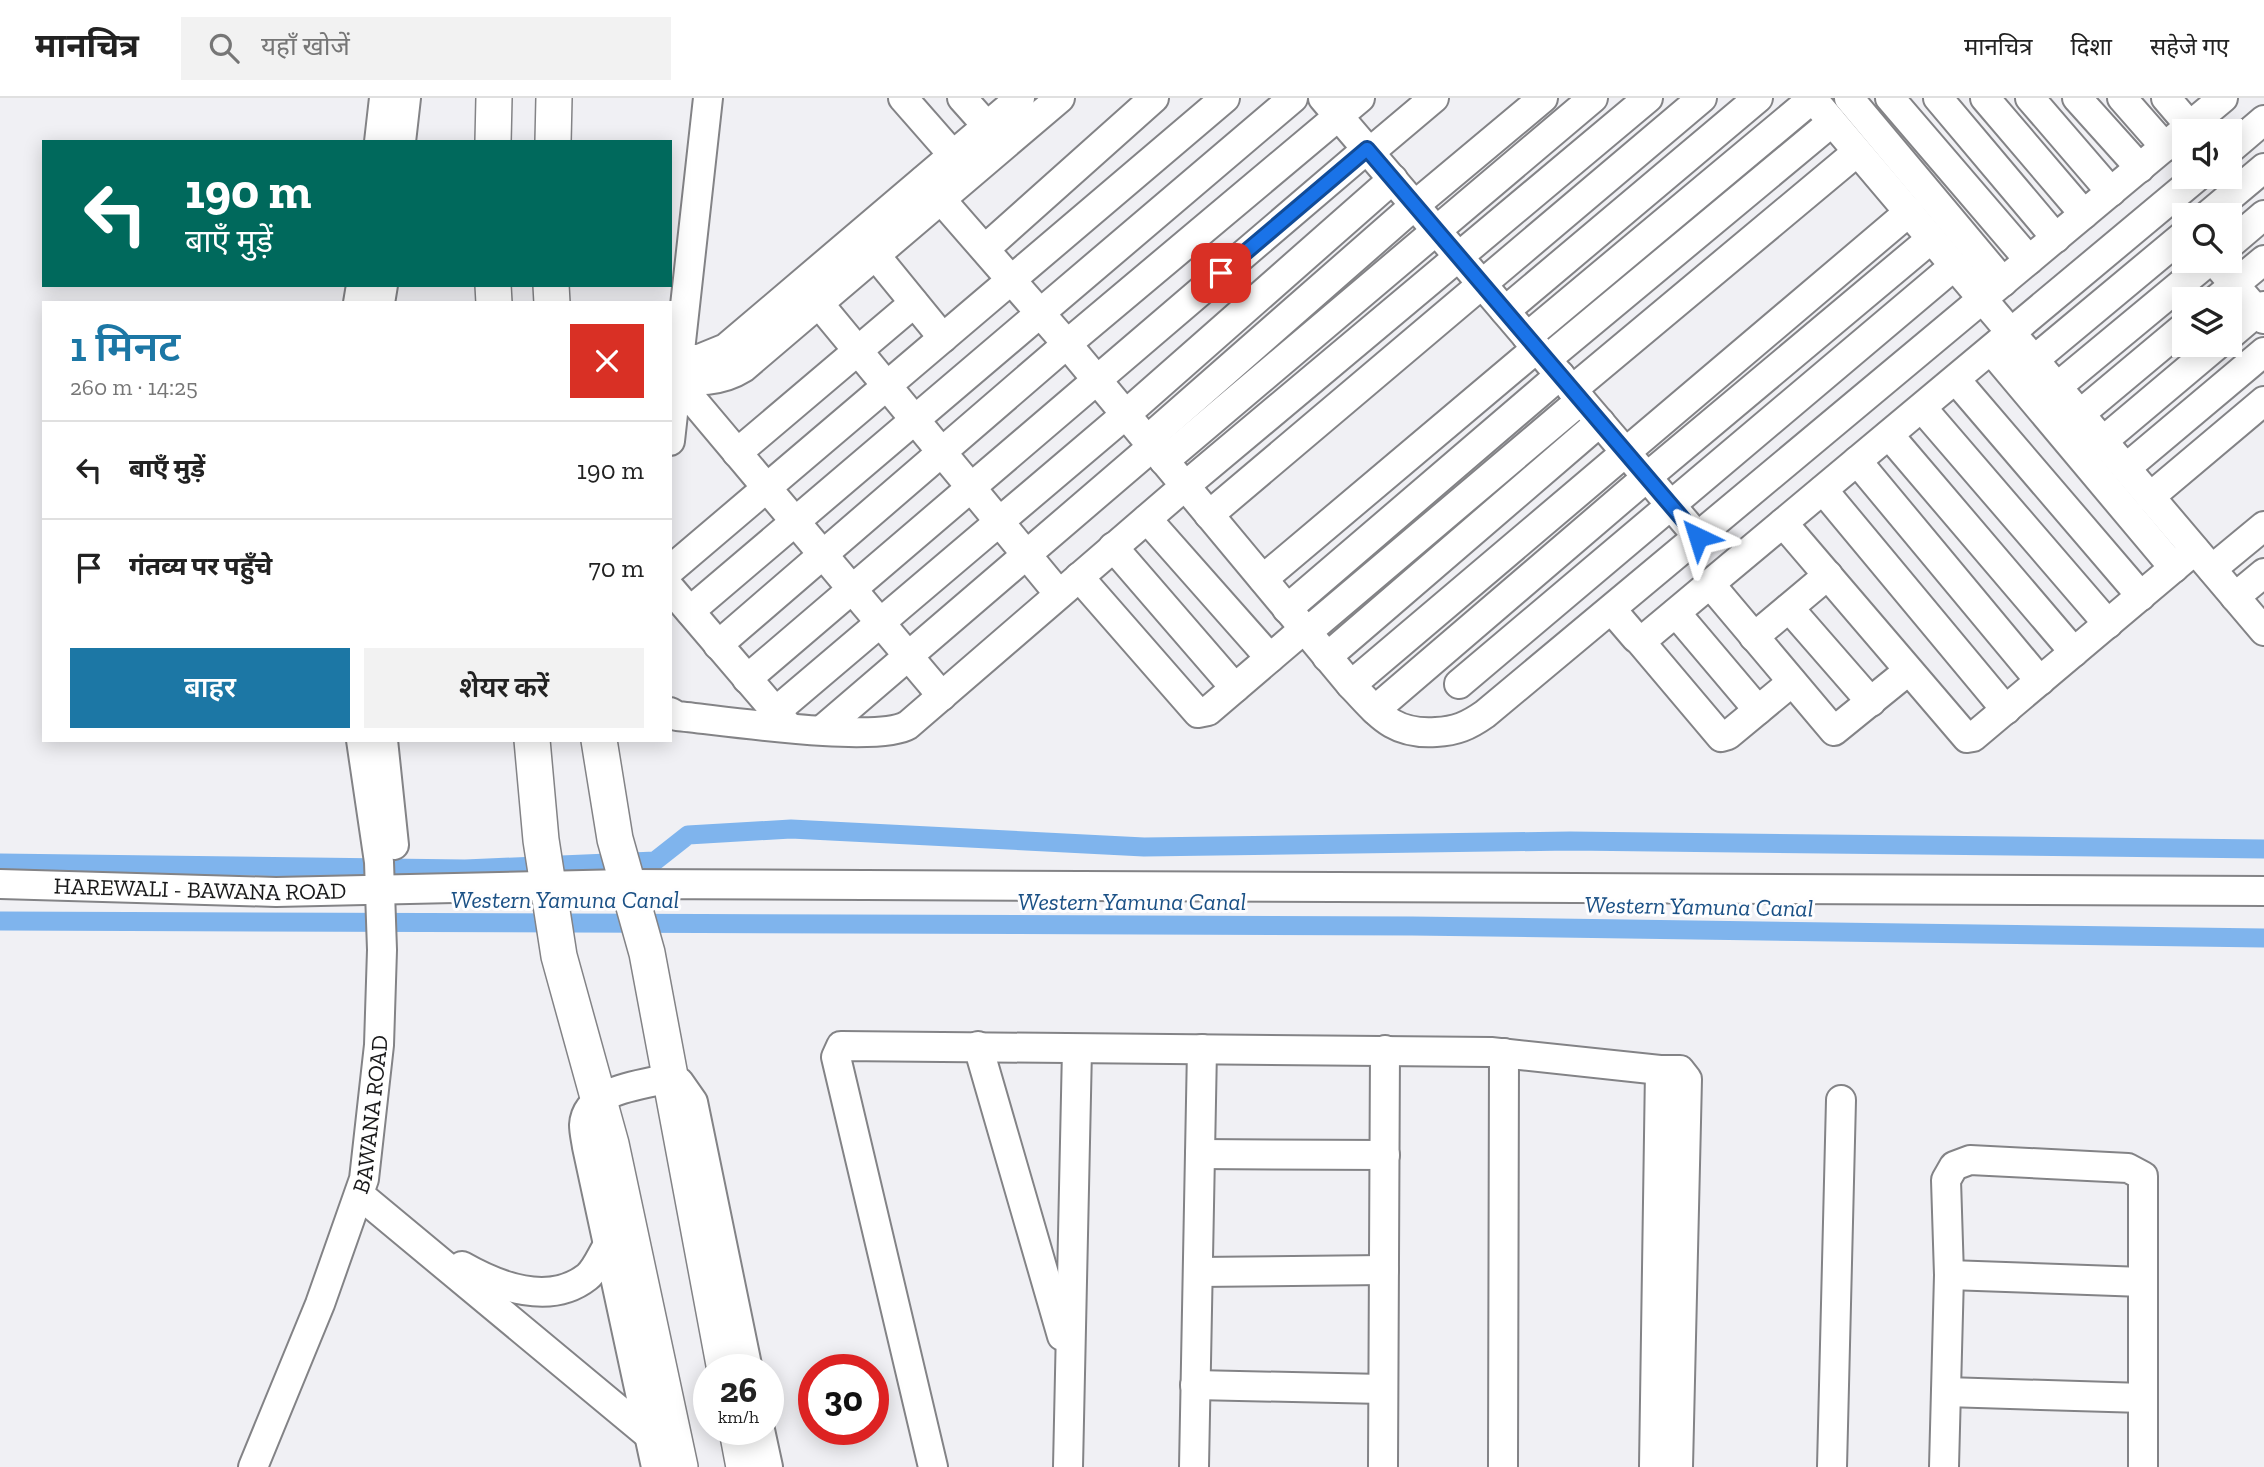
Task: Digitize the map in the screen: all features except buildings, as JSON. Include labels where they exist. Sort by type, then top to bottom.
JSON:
[{"type":"main road","points":[[493,140],[494,98]]},
{"type":"main road","points":[[553,140],[554,98]]},
{"type":"main road","points":[[532,742],[541,840],[559,956],[578,1033],[599,1097],[680,1467]]},
{"type":"main road","points":[[599,742],[615,839],[648,953],[722,1354]]},
{"type":"main road","points":[[740,1445],[744,1467]]},
{"type":"street","points":[[379,140],[384,98]]},
{"type":"street","points":[[401,140],[406,98]]},
{"type":"street","points":[[672,405],[674,369],[708,98]]},
{"type":"street","points":[[903,98],[953,155]]},
{"type":"street","points":[[962,98],[987,126]]},
{"type":"street","points":[[674,369],[729,377],[820,305],[876,256],[932,190],[953,155],[1019,98]]},
{"type":"street","points":[[674,369],[726,348],[932,190],[1060,98]]},
{"type":"street","points":[[985,249],[1154,98]]},
{"type":"street","points":[[672,568],[1225,98]]},
{"type":"street","points":[[690,611],[1293,98]]},
{"type":"street","points":[[747,679],[1097,380],[1434,98]]},
{"type":"street","points":[[1155,449],[1415,205],[1543,98]]},
{"type":"street","points":[[822,730],[1026,555],[1155,449],[1435,229],[1592,98]]},
{"type":"street","points":[[672,713],[677,716],[783,720],[822,730],[899,731],[1457,255],[1648,98]]},
{"type":"street","points":[[1209,515],[1702,98]]},
{"type":"street","points":[[1505,311],[1758,98]]},
{"type":"street","points":[[820,305],[856,352],[1026,555],[1069,586],[1198,713],[1208,711],[1270,658],[1299,623],[1554,368],[1812,98],[1954,266],[1992,290]]},
{"type":"street","points":[[1849,98],[1992,290],[2001,342],[2194,562],[2262,624]]},
{"type":"street","points":[[1890,98],[2029,260]]},
{"type":"street","points":[[1937,98],[2056,238]]},
{"type":"street","points":[[2030,98],[2110,192]]},
{"type":"street","points":[[2077,98],[2140,168]]},
{"type":"street","points":[[2123,98],[2165,147]]},
{"type":"street","points":[[2166,98],[2184,119]]},
{"type":"street","points":[[2197,119],[2215,101]]},
{"type":"street","points":[[718,645],[1341,104],[1368,151],[1698,537]]},
{"type":"street","points":[[2002,104],[2084,214]]},
{"type":"street","points":[[2242,139],[2264,120]]},
{"type":"street","points":[[1554,368],[1832,122]]},
{"type":"street","points":[[932,190],[1067,344],[1351,685],[1394,726],[1413,734],[1461,729],[1485,714],[2172,141]]},
{"type":"street","points":[[1262,579],[1857,152]]},
{"type":"street","points":[[2222,203],[2264,168]]},
{"type":"street","points":[[783,720],[881,623],[1125,415],[1393,179]]},
{"type":"street","points":[[1639,640],[1644,639],[1676,613],[2183,189]]},
{"type":"street","points":[[2165,204],[2172,212]]},
{"type":"street","points":[[1351,685],[1909,212]]},
{"type":"street","points":[[2242,234],[2264,215]]},
{"type":"street","points":[[1375,710],[1931,239]]},
{"type":"street","points":[[2034,360],[2172,245]]},
{"type":"street","points":[[876,256],[943,338]]},
{"type":"street","points":[[2232,287],[2264,260]]},
{"type":"street","points":[[1459,684],[1954,266]]},
{"type":"street","points":[[2057,387],[2197,273]]},
{"type":"street","points":[[2242,301],[2262,312],[2242,326]]},
{"type":"street","points":[[737,453],[914,303]]},
{"type":"street","points":[[2080,414],[2172,337]]},
{"type":"street","points":[[2001,342],[2034,360],[2150,497],[2194,562]]},
{"type":"street","points":[[2126,468],[2264,352]]},
{"type":"street","points":[[2103,441],[2203,357]]},
{"type":"street","points":[[674,369],[737,453],[942,696]]},
{"type":"street","points":[[1956,380],[2141,596]]},
{"type":"street","points":[[2150,497],[2264,401]]},
{"type":"street","points":[[1922,408],[2108,624]]},
{"type":"street","points":[[1327,657],[1600,422]]},
{"type":"street","points":[[1889,435],[2074,652]]},
{"type":"street","points":[[1857,461],[2040,681]]},
{"type":"street","points":[[1823,490],[2006,710]]},
{"type":"street","points":[[1147,519],[1270,658]]},
{"type":"street","points":[[1783,523],[1967,738],[1973,737],[2141,596],[2194,562],[2264,526]]},
{"type":"street","points":[[1114,547],[1235,688]]},
{"type":"street","points":[[2235,597],[2264,573]]},
{"type":"street","points":[[1754,637],[1828,576]]},
{"type":"street","points":[[1710,584],[1834,731],[1908,671]]},
{"type":"street","points":[[672,590],[783,720]]},
{"type":"street","points":[[1789,608],[1871,702]]},
{"type":"street","points":[[1612,610],[1718,735],[1728,735],[1792,682]]},
{"type":"street","points":[[1676,613],[1758,710]]},
{"type":"street","points":[[1436,658],[1485,714]]},
{"type":"street","name":"BAWANA ROAD","points":[[361,742],[389,891]]},
{"type":"street","name":"BAWANA ROAD","points":[[273,1467],[338,1310],[373,1195],[398,1046],[390,950],[383,742]]},
{"type":"street","name":"HAREWALI - BAWANA ROAD","points":[[0,884],[276,892],[626,883],[2264,891]]},
{"type":"street","points":[[933,1467],[836,1057],[841,1046],[848,1044],[1076,1049],[1385,1050],[1504,1054],[1680,1070],[1687,1079],[1678,1467]]},
{"type":"street","points":[[978,1046],[1070,1363]]},
{"type":"street","points":[[1068,1467],[1076,1049]]},
{"type":"street","points":[[1194,1467],[1202,1049]]},
{"type":"street","points":[[1383,1467],[1385,1050]]},
{"type":"street","points":[[1503,1467],[1504,1054]]},
{"type":"street","points":[[1654,1467],[1660,1070]]},
{"type":"street","points":[[656,1467],[584,1124],[588,1111],[599,1097],[670,1078],[686,1090],[699,1120],[745,1354]]},
{"type":"street","points":[[1832,1467],[1841,1100]]},
{"type":"street","points":[[1200,1154],[1385,1155]]},
{"type":"street","points":[[1944,1467],[1950,1275],[1947,1180],[1954,1166],[1970,1160],[2128,1168],[2140,1172],[2144,1182],[2143,1467]]},
{"type":"street","points":[[373,1195],[399,1211],[435,1248],[480,1276],[523,1291],[563,1291],[589,1276],[608,1245]]},
{"type":"street","points":[[373,1195],[650,1436]]},
{"type":"street","name":"BAWANA ROAD","points":[[253,1467],[320,1304],[373,1195]]},
{"type":"street","points":[[1198,1272],[1384,1270]]},
{"type":"street","points":[[1950,1275],[2143,1282]]},
{"type":"street","points":[[1195,1385],[1383,1390]]},
{"type":"street","points":[[1946,1392],[2143,1398]]},
{"type":"street","points":[[763,1445],[768,1467]]},
{"type":"waterway","points":[[0,863],[465,869],[655,861],[688,835],[791,829],[1144,847],[1570,841],[2264,849]]},
{"type":"waterway","name":"Western Yamuna Canal","points":[[0,921],[1412,926],[2264,938]]},
{"type":"route","points":[[1221,273],[1367,149],[1698,537]]}]
